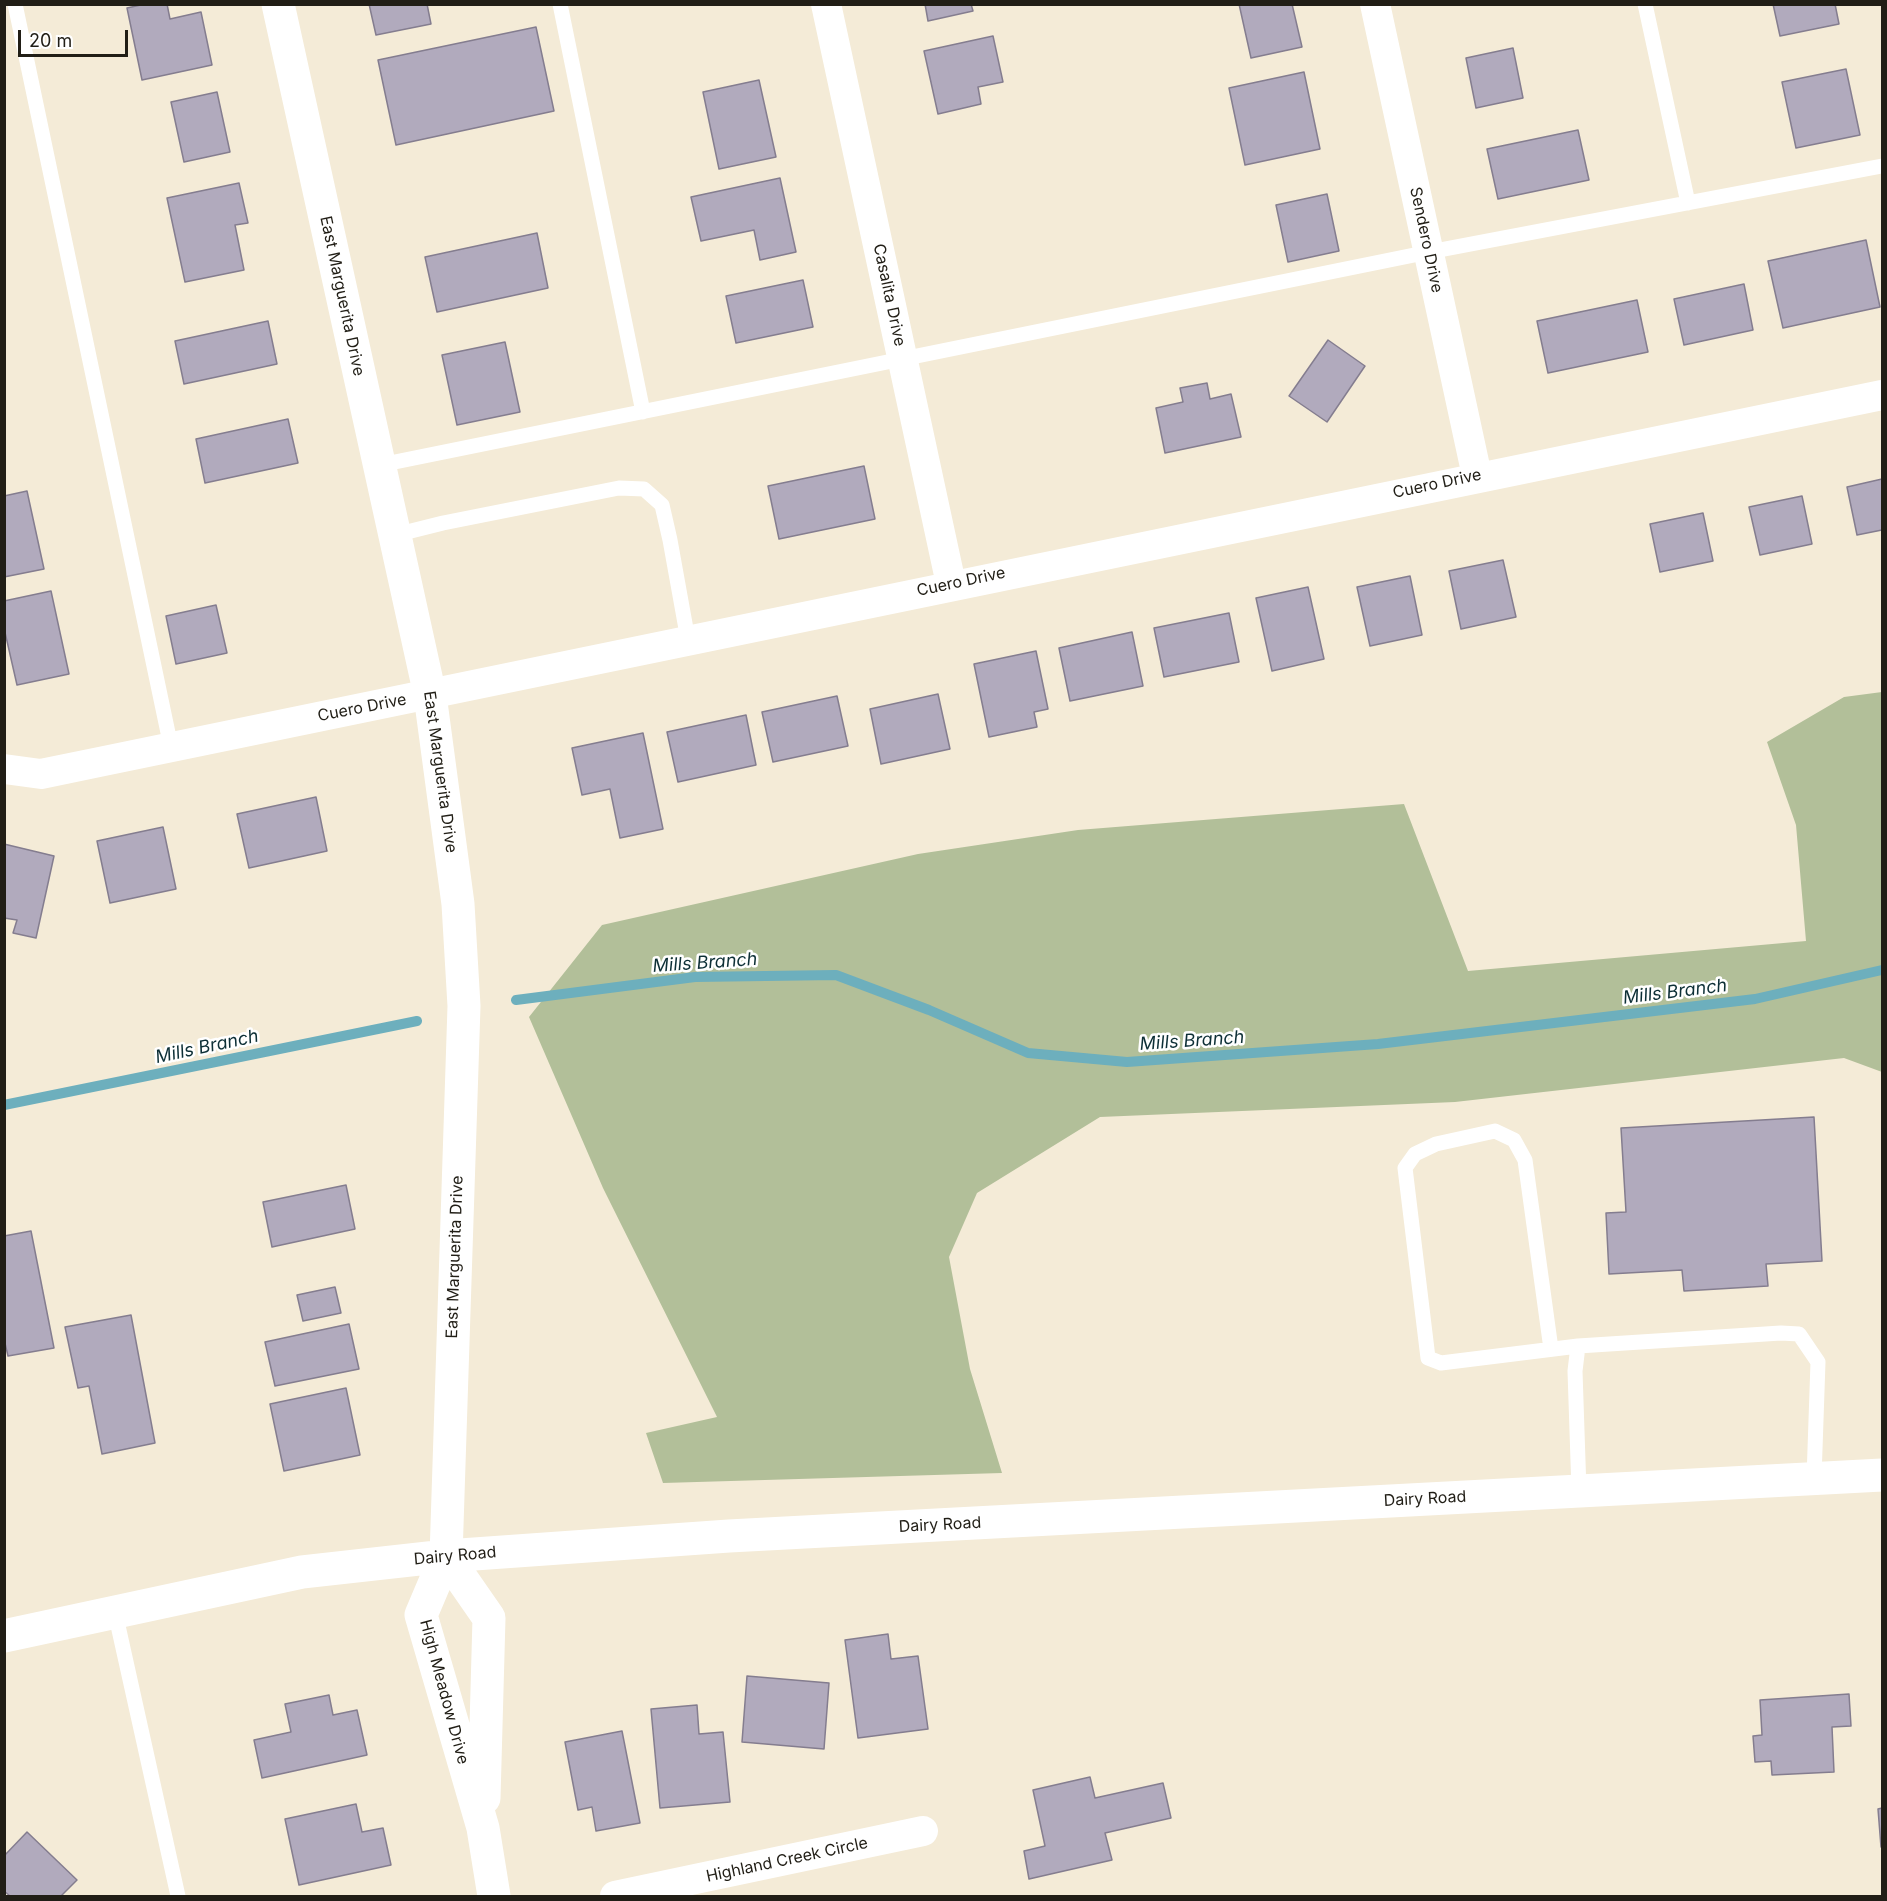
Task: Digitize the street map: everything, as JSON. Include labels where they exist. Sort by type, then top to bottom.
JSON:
[{"type":"street","name":"East Marguerita Drive","points":[[278,4],[430,695],[458,904],[464,1006],[446,1556]]},
{"type":"street","name":"Casalita Drive","points":[[826,4],[951,585]]},
{"type":"street","name":"Sendero Drive","points":[[1375,4],[1477,476]]},
{"type":"street","name":"Cuero Drive","points":[[4,769],[41,774],[1477,476],[1882,395]]},
{"type":"street","name":"Dairy Road","points":[[4,1636],[302,1572],[446,1556],[741,1535],[1882,1475]]},
{"type":"street","name":"High Meadow Drive","points":[[446,1556],[421,1615],[483,1828],[494,1896]]},
{"type":"street","name":"High Meadow Drive","points":[[446,1556],[489,1618],[483,1828]]},
{"type":"street","name":"Highland Creek Circle","points":[[615,1896],[923,1831]]},
{"type":"lane","points":[[15,4],[171,747]]},
{"type":"lane","points":[[560,4],[643,412]]},
{"type":"lane","points":[[1645,4],[1688,202]]},
{"type":"lane","points":[[380,465],[1429,252],[1882,166]]},
{"type":"lane","points":[[395,535],[443,523],[619,488],[644,489],[662,505],[688,640]]},
{"type":"lane","points":[[1551,1349],[1525,1160],[1514,1140],[1495,1131],[1436,1144],[1415,1154],[1405,1168],[1428,1358],[1441,1363],[1578,1346],[1781,1333],[1799,1334],[1818,1362],[1814,1478]]},
{"type":"lane","points":[[1578,1346],[1575,1371],[1579,1491]]},
{"type":"lane","points":[[114,1612],[178,1896]]},
{"type":"green space","points":[[1882,692],[1882,1072],[1844,1058],[1455,1102],[1100,1117],[977,1193],[949,1257],[970,1369],[1002,1473],[663,1483],[646,1433],[717,1417],[603,1188],[529,1017],[602,925],[918,854],[1078,830],[1404,804],[1468,971],[1806,941],[1796,825],[1767,742],[1844,697]]},
{"type":"building","points":[[145,4],[167,4],[170,19],[201,12],[212,65],[142,80],[127,8]]},
{"type":"building","points":[[369,4],[427,4],[431,24],[376,35]]},
{"type":"building","points":[[925,4],[971,4],[973,11],[928,21]]},
{"type":"building","points":[[1239,4],[1292,4],[1302,47],[1251,58]]},
{"type":"building","points":[[1773,4],[1835,4],[1839,24],[1780,36]]},
{"type":"building","points":[[536,27],[554,111],[396,145],[378,60]]},
{"type":"building","points":[[993,36],[1003,82],[978,87],[981,104],[938,114],[924,51]]},
{"type":"building","points":[[1513,48],[1523,98],[1476,108],[1466,58]]},
{"type":"building","points":[[1846,69],[1860,135],[1796,148],[1782,82]]},
{"type":"building","points":[[1304,72],[1320,149],[1245,165],[1229,88]]},
{"type":"building","points":[[759,80],[776,157],[719,169],[703,92]]},
{"type":"building","points":[[217,92],[230,152],[184,162],[171,102]]},
{"type":"building","points":[[1578,130],[1589,180],[1498,199],[1487,149]]},
{"type":"building","points":[[780,178],[796,252],[760,260],[754,230],[701,241],[691,197]]},
{"type":"building","points":[[239,183],[248,223],[235,225],[244,270],[185,282],[167,198]]},
{"type":"building","points":[[1327,194],[1339,251],[1288,262],[1276,205]]},
{"type":"building","points":[[537,233],[548,288],[437,312],[425,257]]},
{"type":"building","points":[[1866,240],[1880,307],[1783,328],[1768,261]]},
{"type":"building","points":[[803,280],[813,327],[736,343],[726,296]]},
{"type":"building","points":[[1744,284],[1753,330],[1684,345],[1674,299]]},
{"type":"building","points":[[1637,300],[1648,352],[1548,373],[1537,321]]},
{"type":"building","points":[[268,321],[277,364],[184,384],[175,341]]},
{"type":"building","points":[[1328,340],[1365,366],[1327,422],[1289,396]]},
{"type":"building","points":[[505,342],[520,412],[457,425],[442,355]]},
{"type":"building","points":[[1207,383],[1210,399],[1231,394],[1241,437],[1165,453],[1156,408],[1183,402],[1180,388]]},
{"type":"building","points":[[288,419],[298,463],[205,483],[196,439]]},
{"type":"building","points":[[864,466],[875,519],[779,539],[768,486]]},
{"type":"building","points":[[1882,479],[1882,530],[1857,535],[1847,487]]},
{"type":"building","points":[[27,491],[44,569],[4,577],[4,496]]},
{"type":"building","points":[[1802,496],[1812,544],[1760,555],[1749,507]]},
{"type":"building","points":[[1703,513],[1713,561],[1660,572],[1650,524]]},
{"type":"building","points":[[1503,560],[1516,617],[1461,629],[1449,571]]},
{"type":"building","points":[[1410,576],[1422,635],[1370,646],[1357,587]]},
{"type":"building","points":[[1308,587],[1324,659],[1272,671],[1256,598]]},
{"type":"building","points":[[51,591],[69,674],[17,685],[4,628],[4,601]]},
{"type":"building","points":[[216,605],[227,653],[176,664],[166,616]]},
{"type":"building","points":[[1229,613],[1239,662],[1164,677],[1154,628]]},
{"type":"building","points":[[1132,632],[1143,686],[1070,701],[1059,648]]},
{"type":"building","points":[[1036,651],[1048,709],[1034,712],[1037,727],[989,737],[974,664]]},
{"type":"building","points":[[938,694],[950,749],[881,764],[870,709]]},
{"type":"building","points":[[837,696],[848,746],[773,762],[762,712]]},
{"type":"building","points":[[746,715],[756,765],[678,782],[667,732]]},
{"type":"building","points":[[643,733],[663,829],[620,838],[610,789],[582,795],[572,748]]},
{"type":"building","points":[[316,797],[327,851],[249,868],[237,814]]},
{"type":"building","points":[[163,827],[176,889],[110,903],[97,841]]},
{"type":"building","points":[[4,844],[54,856],[36,938],[13,933],[17,920],[4,918]]},
{"type":"building","points":[[1814,1117],[1822,1261],[1766,1264],[1768,1286],[1684,1291],[1682,1270],[1609,1274],[1606,1213],[1626,1212],[1621,1128]]},
{"type":"building","points":[[346,1185],[355,1229],[272,1247],[263,1202]]},
{"type":"building","points":[[31,1231],[54,1348],[8,1356],[4,1339],[4,1236]]},
{"type":"building","points":[[335,1287],[341,1313],[303,1321],[297,1295]]},
{"type":"building","points":[[131,1315],[155,1443],[102,1454],[89,1386],[78,1388],[65,1327]]},
{"type":"building","points":[[349,1324],[359,1369],[275,1386],[265,1342]]},
{"type":"building","points":[[346,1388],[360,1455],[284,1471],[270,1404]]},
{"type":"building","points":[[888,1634],[891,1659],[918,1656],[928,1729],[858,1738],[845,1640]]},
{"type":"building","points":[[747,1676],[829,1683],[824,1749],[742,1742]]},
{"type":"building","points":[[1849,1694],[1851,1726],[1832,1727],[1834,1772],[1772,1775],[1771,1761],[1755,1762],[1753,1736],[1762,1735],[1760,1700]]},
{"type":"building","points":[[329,1695],[333,1715],[357,1710],[367,1755],[262,1778],[254,1740],[291,1732],[285,1704]]},
{"type":"building","points":[[697,1705],[699,1734],[723,1732],[730,1802],[660,1808],[651,1709]]},
{"type":"building","points":[[622,1731],[640,1823],[596,1831],[592,1807],[578,1810],[565,1742]]},
{"type":"building","points":[[1090,1777],[1095,1798],[1163,1783],[1171,1818],[1105,1833],[1112,1860],[1029,1879],[1024,1851],[1045,1846],[1033,1790]]},
{"type":"building","points":[[356,1804],[362,1832],[383,1828],[391,1865],[299,1885],[285,1819]]},
{"type":"building","points":[[1882,1808],[1882,1846],[1881,1847],[1878,1809]]},
{"type":"building","points":[[27,1832],[77,1880],[61,1896],[10,1896],[4,1891],[4,1856]]},
{"type":"waterway","name":"Mills Branch","points":[[516,1000],[695,977],[836,975],[929,1010],[1028,1053],[1127,1062],[1378,1044],[1755,999],[1882,970]]},
{"type":"waterway","name":"Mills Branch","points":[[4,1105],[417,1021]]}]
